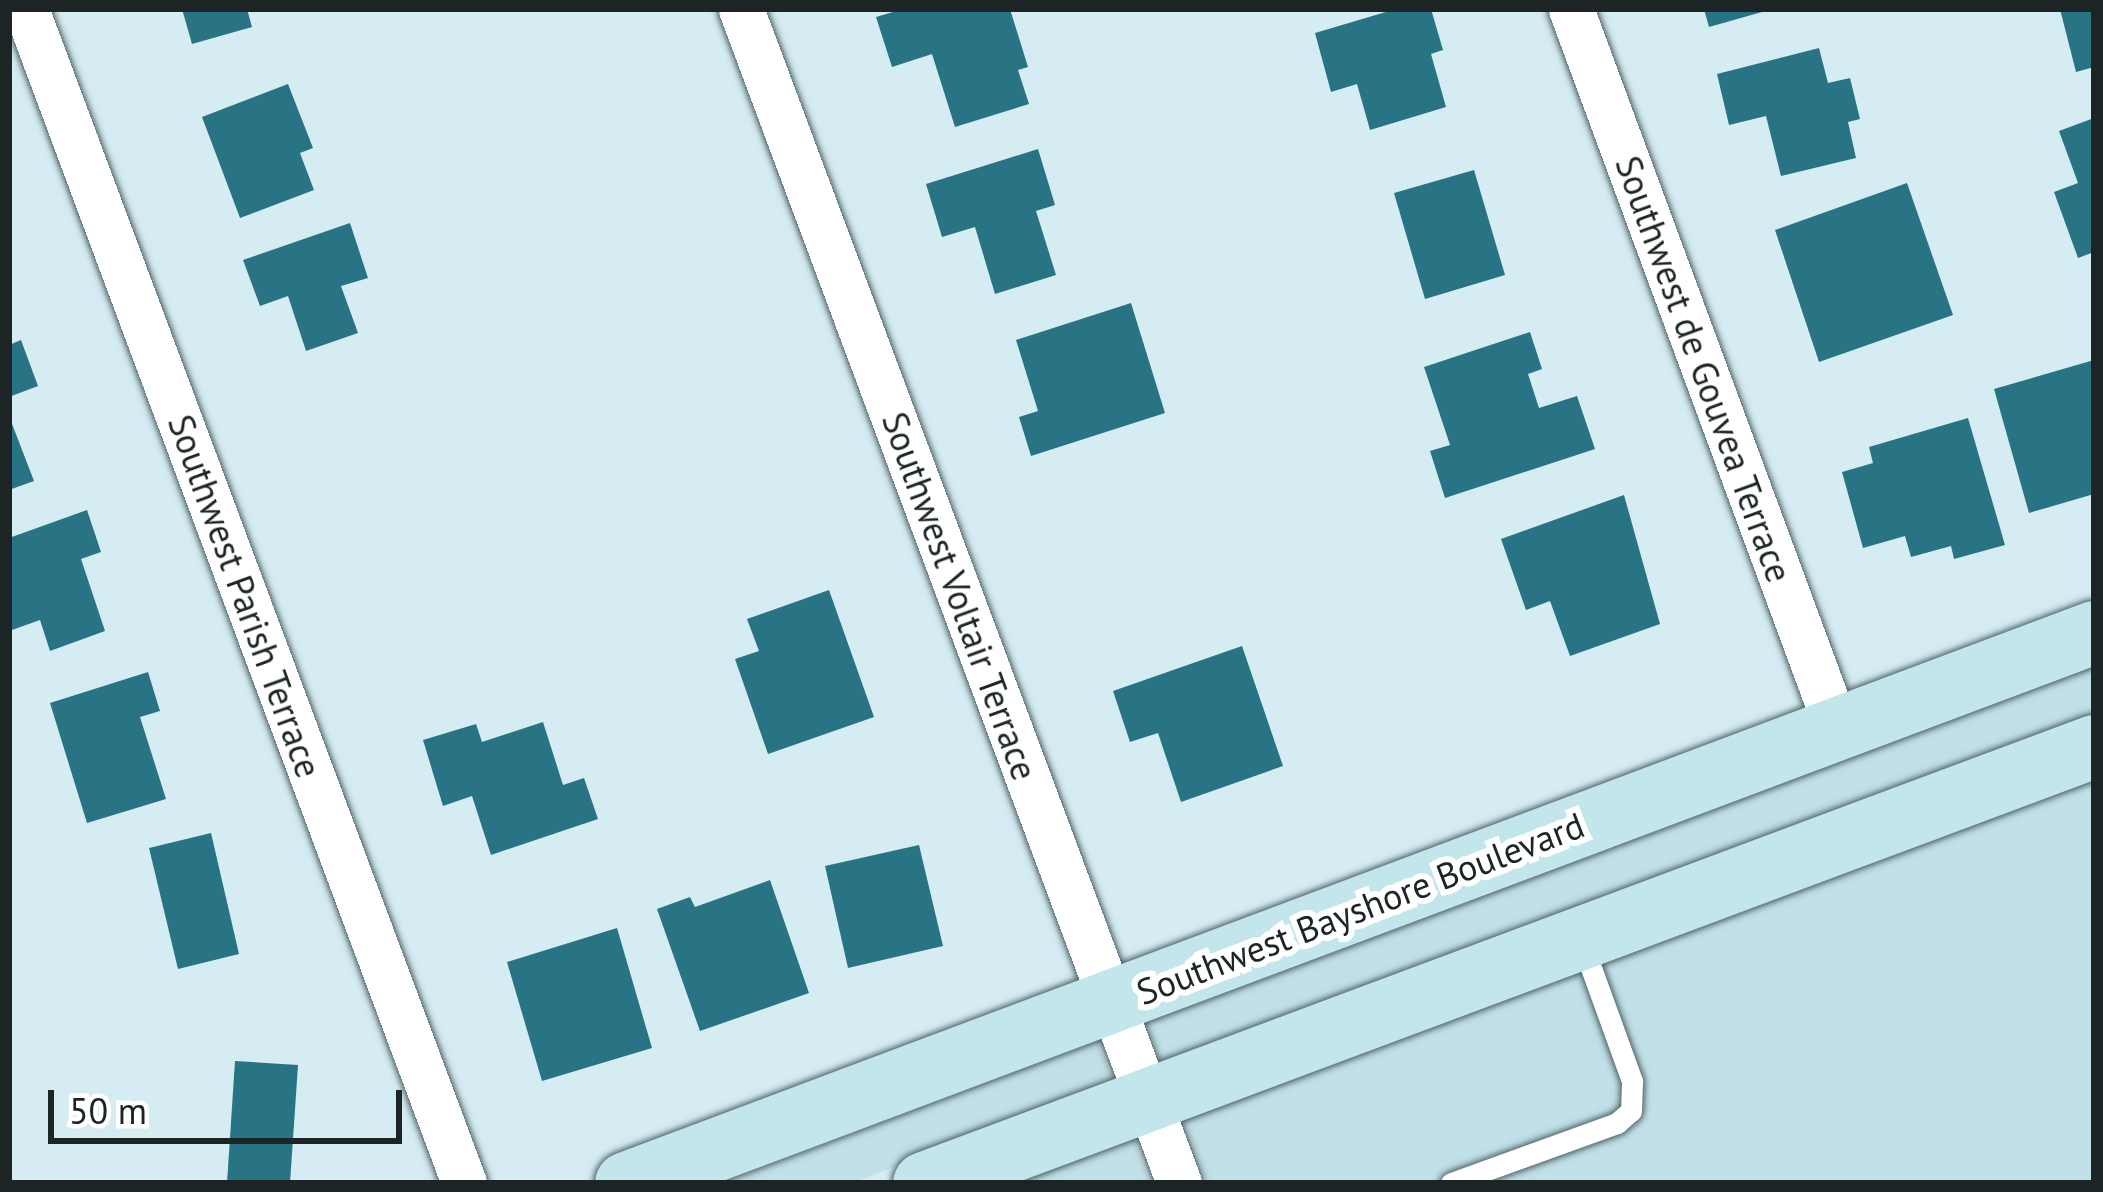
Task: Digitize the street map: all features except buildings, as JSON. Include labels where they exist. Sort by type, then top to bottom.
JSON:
[{"type":"main road","name":"Southwest Bayshore Boulevard","points":[[626,1183],[2094,632]]},
{"type":"main road","points":[[923,1183],[2094,746]]},
{"type":"street","name":"Southwest Parish Terrace","points":[[26,9],[464,1183]]},
{"type":"street","name":"Southwest Voltair Terrace","points":[[741,9],[1179,1183]]},
{"type":"street","name":"Southwest de Gouvea Terrace","points":[[1571,9],[1837,729]]},
{"type":"lane","points":[[1451,1183],[1617,1124],[1631,1111],[1632,1081],[1580,937]]},
{"type":"shaded area","points":[[2094,661],[2094,719],[1164,1066],[1147,1022]]},
{"type":"shaded area","points":[[2094,772],[2094,1183],[1208,1183],[1182,1113]]},
{"type":"shaded area","points":[[1097,1041],[1114,1084],[852,1183],[724,1183]]},
{"type":"shaded area","points":[[1131,1132],[1150,1183],[995,1183]]}]
